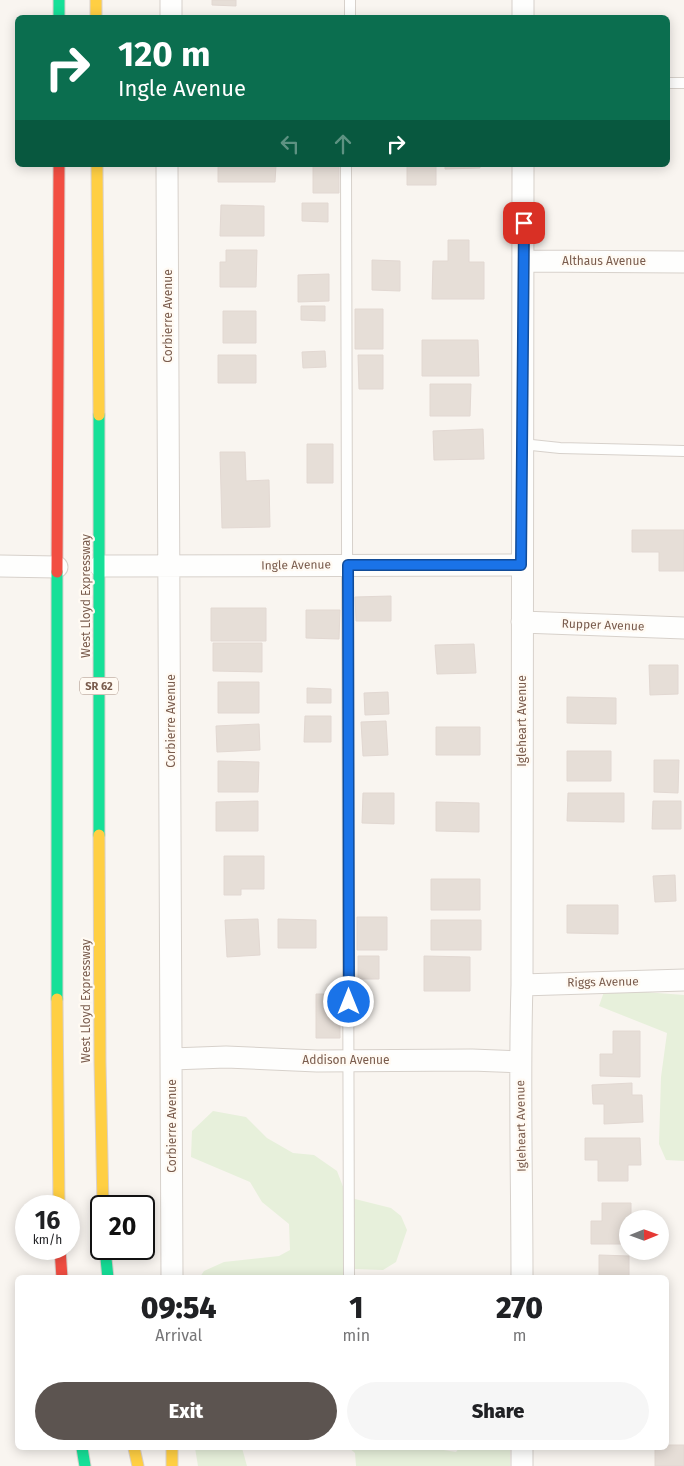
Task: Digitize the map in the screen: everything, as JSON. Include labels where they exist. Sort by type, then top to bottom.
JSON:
[{"type":"highway","points":[[59,15],[60,0]]},
{"type":"highway","points":[[96,0],[96,15]]},
{"type":"highway","points":[[59,167],[56,946],[59,1195]]},
{"type":"highway","name":"West Lloyd Expressway","points":[[97,167],[100,566],[100,1062],[103,1195]]},
{"type":"highway","points":[[61,1260],[62,1275]]},
{"type":"highway","points":[[106,1260],[108,1275]]},
{"type":"highway","points":[[73,1466],[74,1450]]},
{"type":"highway","points":[[82,1450],[85,1466]]},
{"type":"highway","points":[[134,1450],[138,1466]]},
{"type":"highway","points":[[172,1450],[172,1466]]},
{"type":"street","points":[[170,0],[170,15]]},
{"type":"street","points":[[523,15],[524,0]]},
{"type":"street","name":"Corbierre Avenue","points":[[167,167],[172,1275]]},
{"type":"street","name":"Igleheart Avenue","points":[[522,1275],[520,1062],[522,984],[521,565],[524,167]]},
{"type":"street","name":"Althaus Avenue","points":[[524,261],[684,262]]},
{"type":"street","name":"Ingle Avenue","points":[[100,566],[521,565]]},
{"type":"street","points":[[0,566],[57,567]]},
{"type":"street","name":"Rupper Avenue","points":[[522,622],[684,628]]},
{"type":"street","name":"Riggs Avenue","points":[[522,984],[683,979]]},
{"type":"street","name":"Addison Avenue","points":[[172,1059],[226,1057],[349,1061],[472,1060],[520,1062]]},
{"type":"street","points":[[522,1450],[522,1466]]},
{"type":"lane","points":[[350,0],[350,15]]},
{"type":"lane","points":[[670,83],[684,83]]},
{"type":"lane","points":[[346,167],[349,1275]]},
{"type":"lane","points":[[522,444],[560,448],[684,451]]},
{"type":"green space","points":[[605,989],[684,995],[684,1161],[666,1160],[659,1144],[661,1077],[667,1033],[599,1006]]},
{"type":"green space","points":[[213,1111],[246,1117],[267,1138],[293,1153],[314,1155],[337,1171],[347,1197],[391,1208],[401,1216],[407,1230],[396,1262],[383,1270],[354,1269],[347,1275],[201,1275],[204,1271],[224,1262],[279,1256],[290,1250],[289,1224],[262,1202],[250,1182],[191,1157],[192,1131]]},
{"type":"green space","points":[[195,1450],[243,1450],[247,1466],[198,1466]]},
{"type":"green space","points":[[351,1450],[444,1450],[456,1452],[458,1450],[510,1450],[510,1466],[356,1466],[355,1453]]},
{"type":"building","points":[[212,0],[236,0],[236,6],[212,5]]},
{"type":"building","points":[[218,167],[276,167],[275,182],[218,182]]},
{"type":"building","points":[[313,167],[339,167],[339,193],[313,193]]},
{"type":"building","points":[[407,167],[436,167],[436,185],[407,185]]},
{"type":"building","points":[[445,167],[480,167],[480,168],[445,169]]},
{"type":"building","points":[[302,203],[328,203],[328,222],[302,221]]},
{"type":"building","points":[[221,205],[264,206],[264,236],[220,236]]},
{"type":"building","points":[[448,240],[469,240],[469,262],[484,262],[484,299],[432,299],[433,261],[448,261]]},
{"type":"building","points":[[226,250],[257,250],[256,287],[220,287],[220,262],[226,262]]},
{"type":"building","points":[[372,260],[400,261],[400,291],[372,290]]},
{"type":"building","points":[[329,274],[329,301],[298,302],[298,275]]},
{"type":"building","points":[[301,306],[325,306],[325,321],[301,320]]},
{"type":"building","points":[[355,309],[383,309],[383,349],[355,349]]},
{"type":"building","points":[[223,311],[256,311],[256,343],[223,343]]},
{"type":"building","points":[[422,340],[478,340],[479,376],[422,376]]},
{"type":"building","points":[[325,351],[326,367],[303,368],[302,352]]},
{"type":"building","points":[[218,355],[256,355],[256,383],[218,383]]},
{"type":"building","points":[[358,355],[383,355],[383,389],[359,389]]},
{"type":"building","points":[[430,384],[471,384],[470,416],[430,416]]},
{"type":"building","points":[[483,429],[484,459],[434,460],[433,431]]},
{"type":"building","points":[[307,444],[333,444],[333,483],[307,483]]},
{"type":"building","points":[[220,452],[245,452],[246,481],[269,480],[270,527],[222,528]]},
{"type":"building","points":[[632,530],[684,530],[684,571],[659,571],[659,552],[632,552]]},
{"type":"building","points":[[391,596],[391,621],[356,621],[355,597]]},
{"type":"building","points":[[211,608],[266,608],[266,641],[211,641]]},
{"type":"building","points":[[306,610],[340,610],[339,639],[306,638]]},
{"type":"building","points":[[213,643],[262,643],[262,672],[213,671]]},
{"type":"building","points":[[474,644],[476,673],[437,674],[435,645]]},
{"type":"building","points":[[649,665],[678,665],[678,694],[650,695]]},
{"type":"building","points":[[218,682],[259,682],[259,713],[218,713]]},
{"type":"building","points":[[307,688],[331,689],[331,703],[307,703]]},
{"type":"building","points":[[388,692],[389,714],[365,715],[364,693]]},
{"type":"building","points":[[567,697],[616,698],[616,724],[567,723]]},
{"type":"building","points":[[305,716],[331,716],[331,742],[304,742]]},
{"type":"building","points":[[386,721],[388,755],[363,756],[361,722]]},
{"type":"building","points":[[259,724],[260,750],[217,752],[216,726]]},
{"type":"building","points":[[436,727],[480,727],[480,755],[436,755]]},
{"type":"building","points":[[567,751],[611,751],[611,781],[567,781]]},
{"type":"building","points":[[654,760],[679,760],[678,793],[654,792]]},
{"type":"building","points":[[218,761],[259,762],[258,792],[218,792]]},
{"type":"building","points":[[363,793],[394,793],[394,824],[362,823]]},
{"type":"building","points":[[568,793],[624,793],[624,822],[567,821]]},
{"type":"building","points":[[258,801],[258,831],[216,831],[216,802]]},
{"type":"building","points":[[653,801],[681,801],[681,829],[652,829]]},
{"type":"building","points":[[436,802],[479,803],[479,832],[436,831]]},
{"type":"building","points":[[224,856],[264,856],[264,889],[241,889],[241,895],[224,895]]},
{"type":"building","points":[[675,875],[676,901],[655,902],[653,876]]},
{"type":"building","points":[[431,879],[480,879],[480,910],[431,910]]},
{"type":"building","points":[[567,905],[618,905],[618,934],[567,933]]},
{"type":"building","points":[[357,917],[387,917],[387,950],[357,950]]},
{"type":"building","points":[[258,919],[260,955],[227,957],[225,920]]},
{"type":"building","points":[[278,919],[316,920],[316,948],[278,948]]},
{"type":"building","points":[[431,920],[481,920],[481,950],[431,950]]},
{"type":"building","points":[[358,956],[379,956],[379,979],[358,979]]},
{"type":"building","points":[[424,956],[470,957],[470,991],[424,991]]},
{"type":"building","points":[[316,994],[340,994],[340,1038],[316,1038]]},
{"type":"building","points":[[613,1031],[640,1031],[640,1077],[600,1076],[600,1054],[613,1054]]},
{"type":"building","points":[[632,1083],[632,1095],[642,1095],[643,1122],[604,1124],[604,1104],[593,1104],[592,1085]]},
{"type":"building","points":[[585,1138],[640,1138],[641,1165],[628,1165],[628,1181],[598,1181],[598,1160],[585,1160]]},
{"type":"building","points":[[602,1203],[631,1203],[631,1210],[619,1210],[619,1244],[591,1244],[591,1221],[602,1221]]},
{"type":"building","points":[[599,1255],[619,1256],[619,1260],[629,1260],[629,1275],[599,1275]]},
{"type":"building","points":[[669,1445],[684,1445],[684,1466],[655,1466],[655,1450],[669,1450]]},
{"type":"traffic: fast","points":[[59,0],[59,15]]},
{"type":"traffic: fast","points":[[99,415],[99,835]]},
{"type":"traffic: fast","points":[[57,572],[57,999]]},
{"type":"traffic: fast","points":[[106,1260],[108,1275]]},
{"type":"traffic: fast","points":[[82,1450],[85,1466]]},
{"type":"traffic: slow","points":[[96,0],[96,15]]},
{"type":"traffic: slow","points":[[97,167],[99,415]]},
{"type":"traffic: slow","points":[[99,835],[103,1195]]},
{"type":"traffic: slow","points":[[57,999],[59,1195]]},
{"type":"traffic: slow","points":[[134,1450],[138,1466]]},
{"type":"traffic: slow","points":[[172,1450],[172,1466]]},
{"type":"traffic: jam","points":[[57,572],[59,167]]},
{"type":"traffic: jam","points":[[61,1260],[62,1275]]},
{"type":"route","points":[[349,1002],[348,565],[521,565],[524,223]]}]
